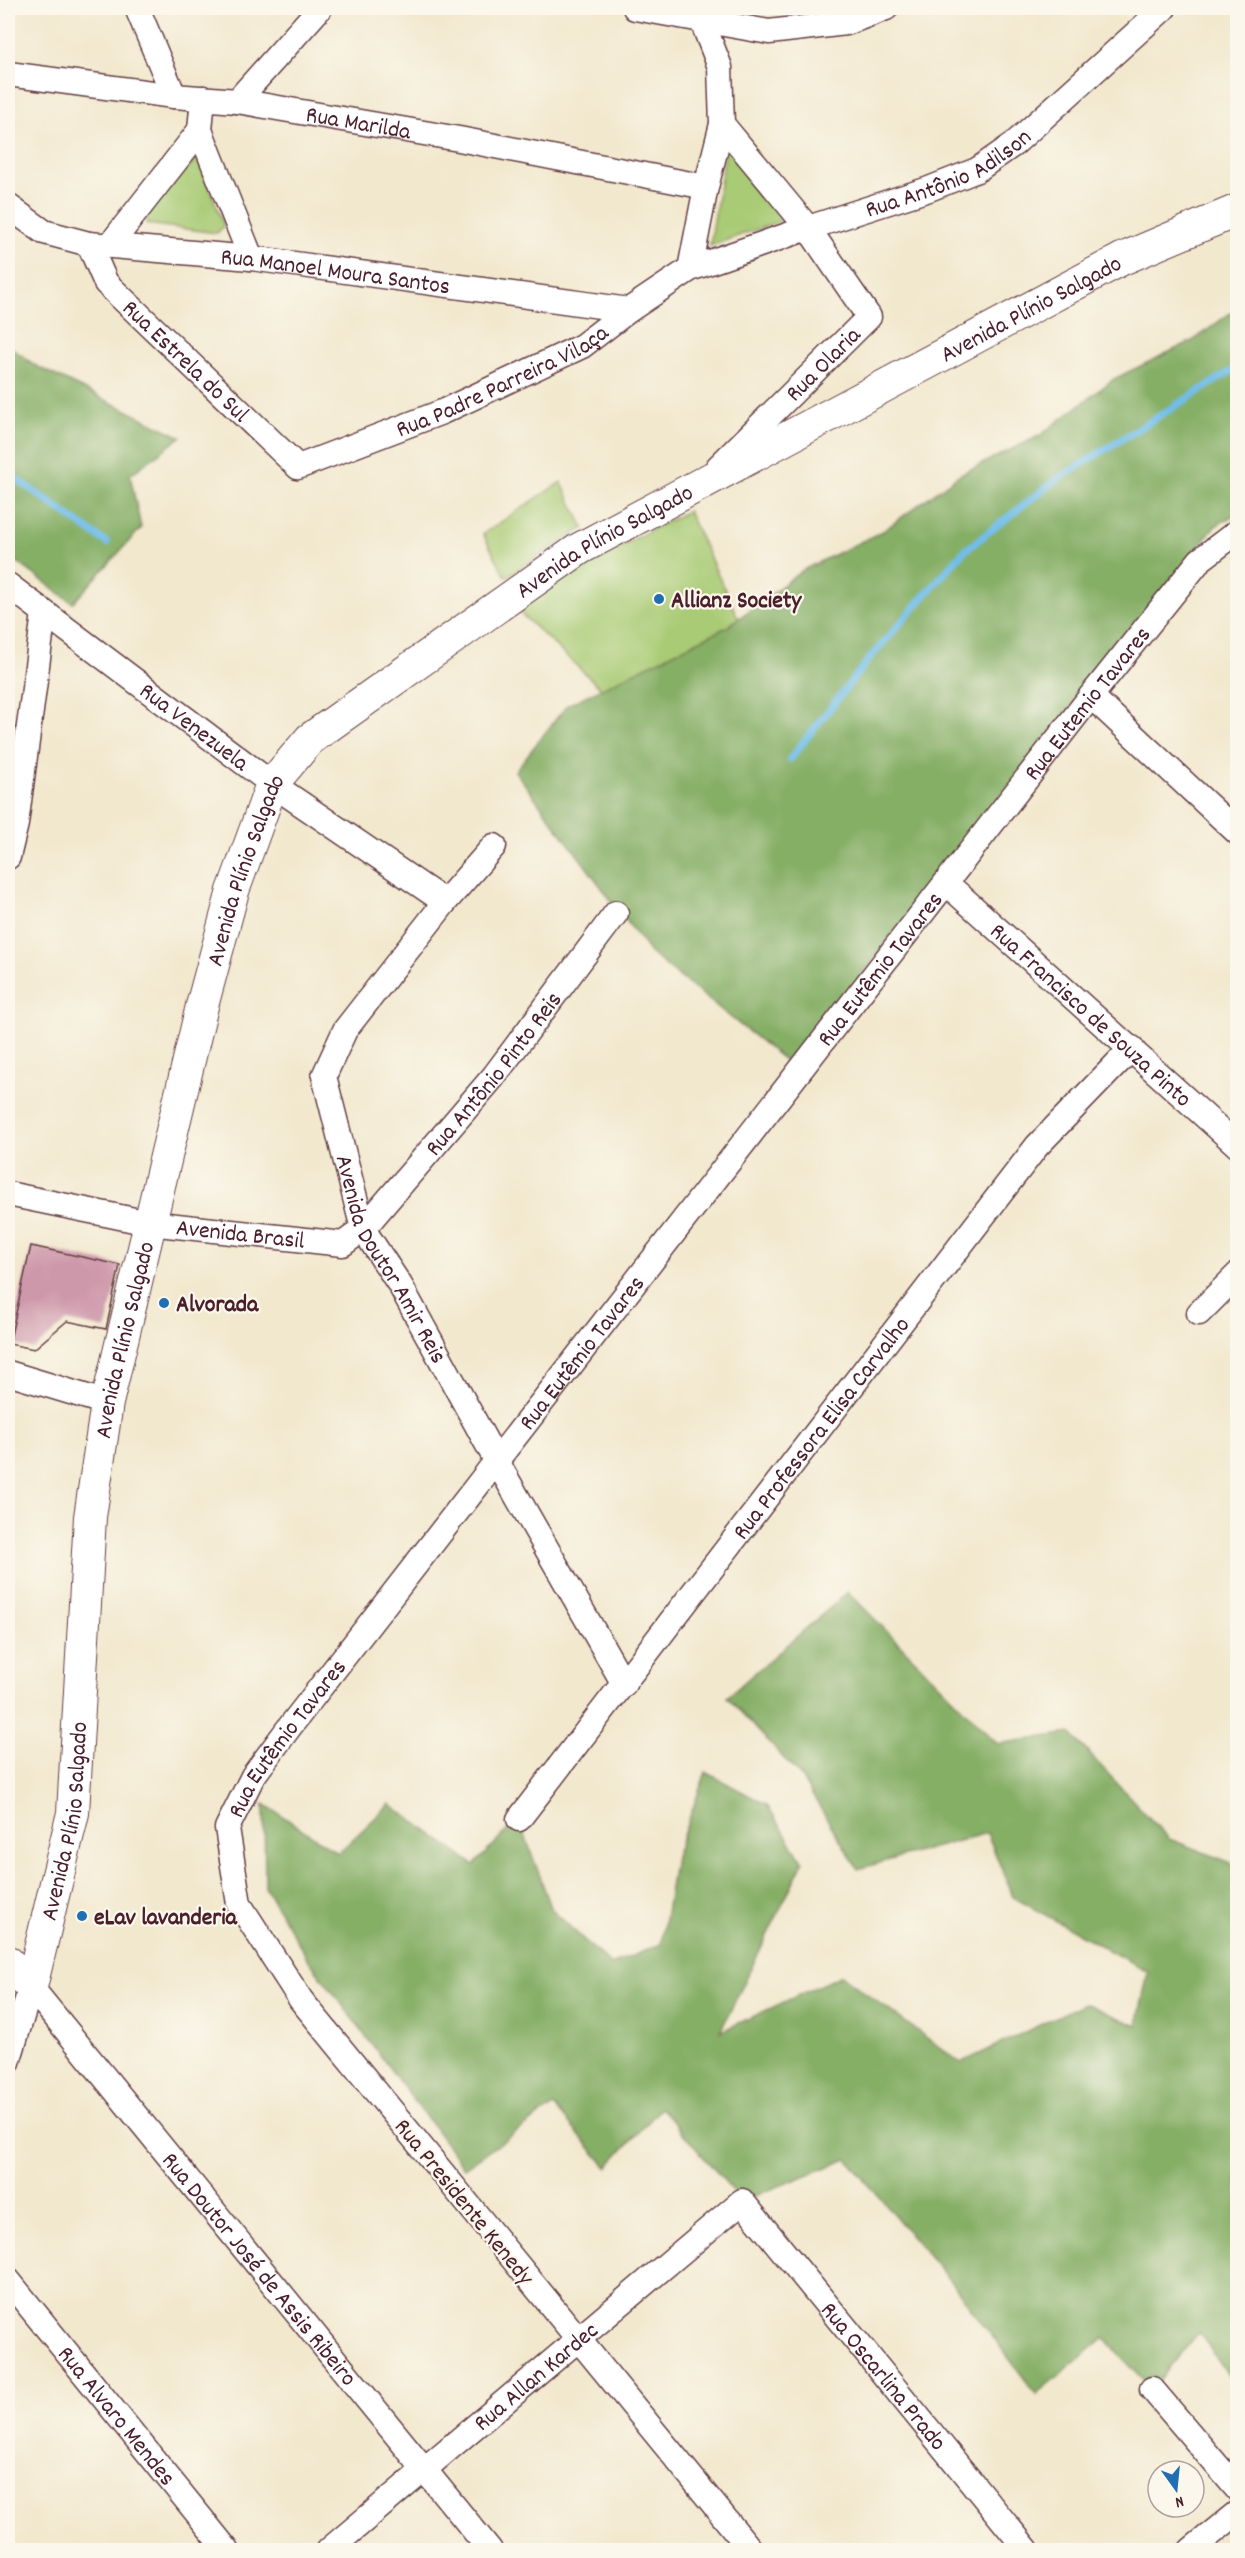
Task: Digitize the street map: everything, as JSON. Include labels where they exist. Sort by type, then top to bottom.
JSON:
[{"type":"street","points":[[137,8],[174,96]]},
{"type":"street","points":[[237,101],[320,8]]},
{"type":"street","points":[[635,8],[687,14],[769,32],[846,23],[886,8]]},
{"type":"street","name":"Rua Antônio Adilson","points":[[690,269],[929,189],[977,170],[1014,144],[1164,8]]},
{"type":"street","points":[[687,14],[720,67]]},
{"type":"street","points":[[690,269],[706,187],[723,124],[720,67],[734,26]]},
{"type":"street","name":"Rua Marilda","points":[[8,74],[174,96],[237,101],[459,139],[706,187]]},
{"type":"street","points":[[203,98],[200,130],[251,258]]},
{"type":"street","points":[[723,124],[808,228]]},
{"type":"street","points":[[100,244],[200,130]]},
{"type":"street","name":"Rua Manoel Moura Santos","points":[[8,206],[44,232],[100,244],[251,258],[629,310]]},
{"type":"street","name":"Avenida Plínio Salgado","points":[[8,2061],[31,1987],[73,1813],[90,1517],[107,1403],[149,1223],[233,891],[272,784],[310,739],[579,549],[698,488],[780,440],[1122,259],[1238,210]]},
{"type":"street","name":"Rua Olaria","points":[[698,488],[869,316],[808,228]]},
{"type":"street","name":"Rua Estrela do Sul","points":[[100,244],[106,284],[298,467]]},
{"type":"street","name":"Rua Padre Parreira Vilaça","points":[[298,467],[442,412],[582,346],[629,310],[690,269]]},
{"type":"street","name":"Rua Eutemio Tavares","points":[[946,883],[1200,560],[1238,531]]},
{"type":"street","name":"Rua Venezuela","points":[[8,585],[272,784],[445,902]]},
{"type":"street","points":[[8,857],[44,613]]},
{"type":"street","points":[[1091,696],[1238,833]]},
{"type":"street","name":"Avenida Doutor Amir Reis","points":[[494,846],[445,902],[345,1030],[324,1076],[363,1229],[400,1285],[496,1460],[624,1684]]},
{"type":"street","name":"Rua Francisco de Souza Pinto","points":[[946,883],[1132,1048],[1238,1146]]},
{"type":"street","name":"Rua Eutêmio Tavares","points":[[227,1828],[253,1776],[267,1757],[946,883]]},
{"type":"street","name":"Rua Antônio Pinto Reis","points":[[363,1229],[494,1076],[616,913]]},
{"type":"street","name":"Rua Professora Elisa Carvalho","points":[[519,1819],[1037,1146],[1132,1048]]},
{"type":"street","name":"Avenida Brasil","points":[[8,1194],[149,1223],[343,1244],[363,1229]]},
{"type":"street","points":[[1199,1313],[1238,1274]]},
{"type":"street","points":[[8,1373],[107,1403]]},
{"type":"street","name":"Rua Presidente Kenedy","points":[[227,1828],[239,1904],[300,2000],[751,2550]]},
{"type":"street","points":[[8,1962],[31,1987]]},
{"type":"street","name":"Rua Doutor José de Assis Ribeiro","points":[[31,1987],[490,2550]]},
{"type":"street","name":"Rua Allan Kardec","points":[[329,2550],[742,2201]]},
{"type":"street","name":"Rua Oscarlina Prado","points":[[742,2201],[1027,2550]]},
{"type":"street","name":"Rua Alvaro Mendes","points":[[8,2280],[227,2550]]},
{"type":"street","points":[[1152,2389],[1238,2490]]},
{"type":"street","points":[[1191,2550],[1238,2512]]},
{"type":"green space","points":[[726,147],[788,218],[710,246]]},
{"type":"green space","points":[[198,157],[224,226],[217,233],[147,224],[146,212]]},
{"type":"green space","points":[[1237,308],[1237,513],[1214,527],[894,932],[837,1008],[788,1063],[651,954],[515,771],[567,705],[727,627],[803,570],[883,531],[959,475],[1039,436],[1114,379],[1194,340]]},
{"type":"green space","points":[[8,345],[36,366],[181,437],[130,475],[141,528],[73,603],[8,555]]},
{"type":"green space","points":[[561,482],[584,528],[506,577],[483,534]]},
{"type":"green space","name":"Allianz Society","points":[[688,511],[743,628],[623,709],[517,610],[605,554]]},
{"type":"green space","points":[[848,1592],[998,1744],[1070,1733],[1169,1839],[1237,1865],[1237,2389],[1199,2332],[1152,2389],[1104,2338],[1036,2394],[955,2287],[847,2159],[742,2201],[661,2108],[607,2167],[554,2106],[464,2168],[308,1959],[265,1887],[264,1804],[338,1853],[390,1804],[474,1865],[519,1819],[552,1910],[611,1965],[661,1944],[675,1857],[706,1772],[767,1805],[803,1862],[720,2032],[841,1975],[961,2063],[1085,2003],[1137,2026],[1148,1972],[1013,1897],[987,1833],[858,1869],[801,1777],[727,1697]]},
{"type":"building","points":[[31,1246],[120,1265],[106,1329],[67,1321],[34,1349],[9,1344]]},
{"type":"waterway","points":[[790,759],[870,658],[963,552],[1056,480],[1238,367]]},
{"type":"waterway","points":[[8,473],[107,543]]},
{"type":"place","name":"Allianz Society","points":[[659,599]]},
{"type":"place","name":"Alvorada","points":[[164,1303]]},
{"type":"place","name":"eLav lavanderia","points":[[82,1916]]}]
